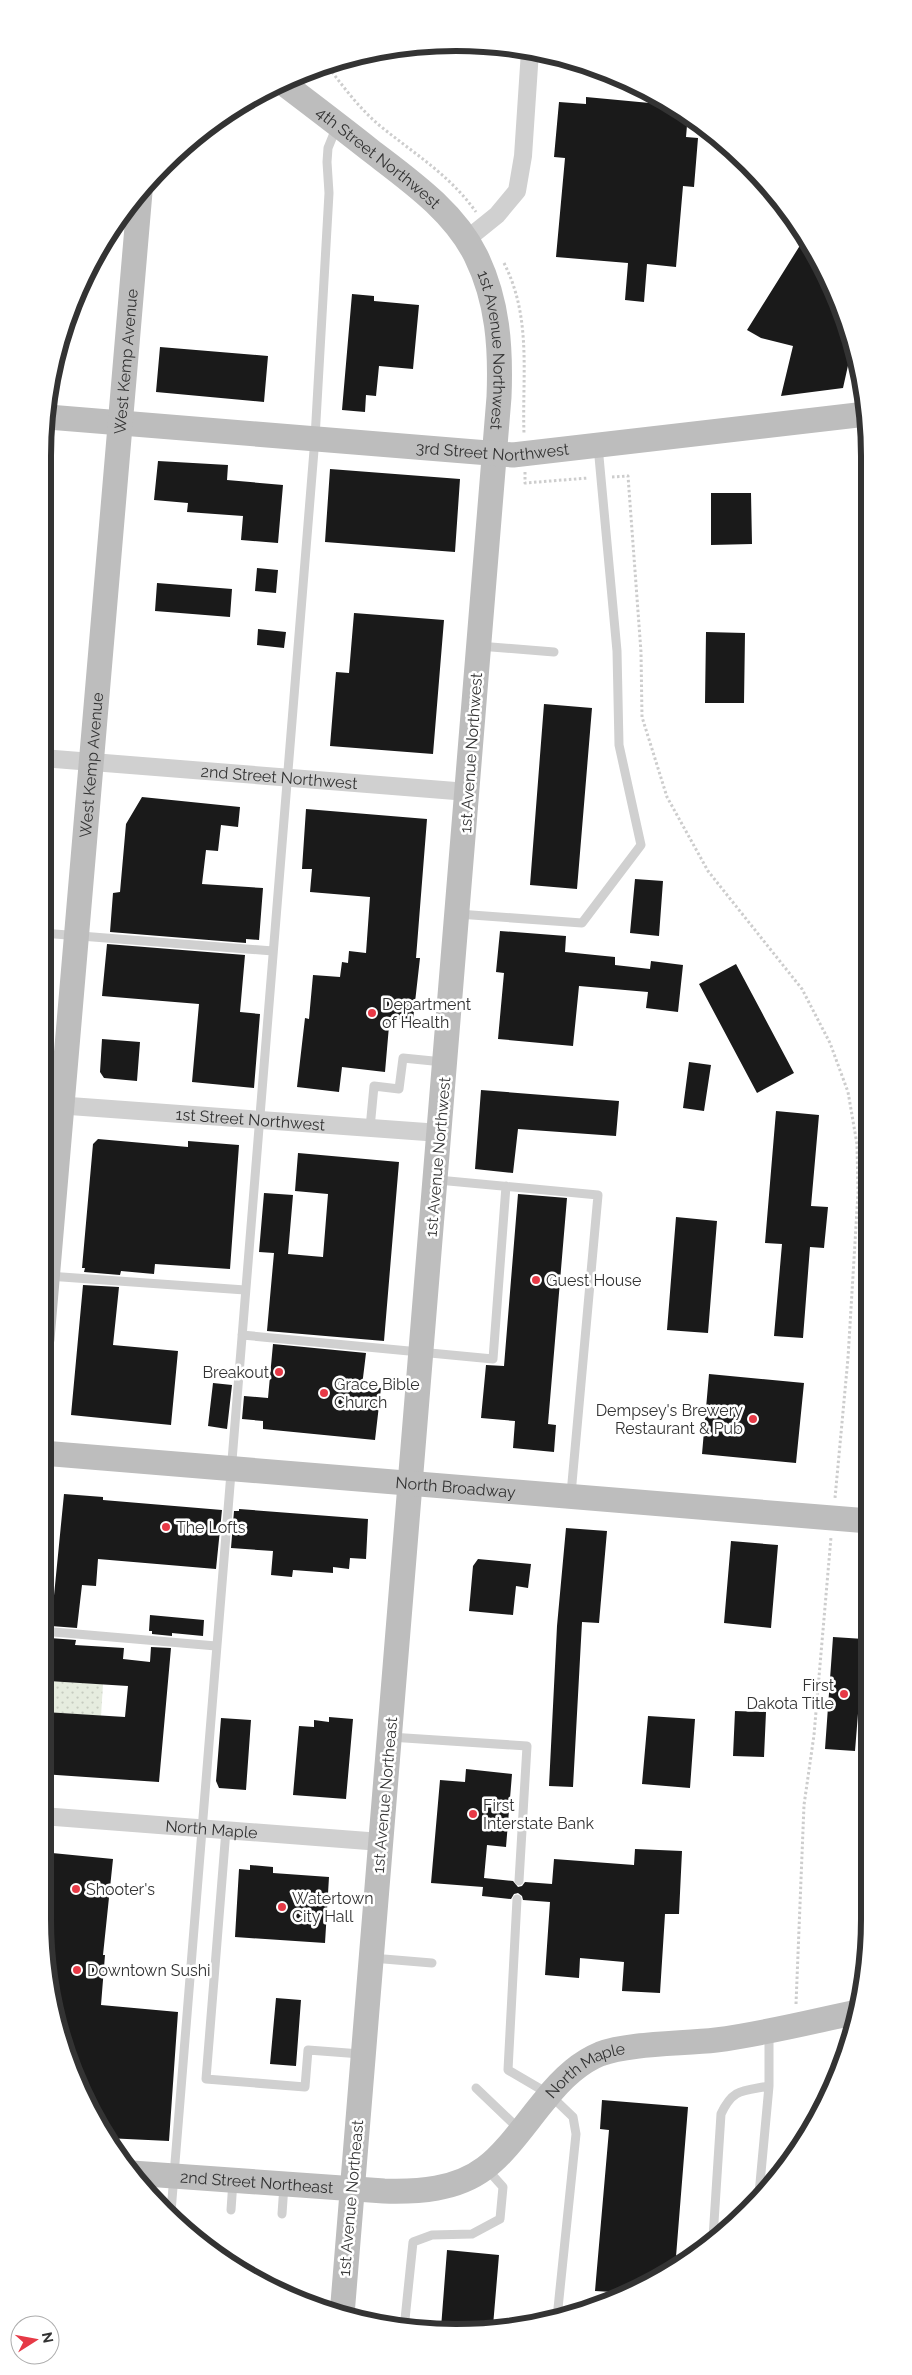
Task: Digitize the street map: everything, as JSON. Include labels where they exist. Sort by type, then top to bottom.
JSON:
[{"type":"street","points":[[466,240],[497,215],[517,191],[523,156],[530,58]]},
{"type":"street","name":"4th Street Northwest","points":[[289,88],[432,200],[466,240]]},
{"type":"street","name":"West Kemp Avenue","points":[[51,1129],[52,1105],[76,936],[139,205]]},
{"type":"street","name":"1st Avenue Northwest","points":[[411,1484],[499,396],[499,337],[489,287],[476,255],[466,240]]},
{"type":"street","name":"3rd Street Northwest","points":[[53,417],[525,455],[858,415]]},
{"type":"street","name":"2nd Street Northwest","points":[[51,759],[468,792]]},
{"type":"street","name":"1st Street Northwest","points":[[52,1105],[440,1133]]},
{"type":"street","name":"North Broadway","points":[[51,1454],[861,1520]]},
{"type":"street","name":"1st Avenue Northeast","points":[[343,2307],[411,1484]]},
{"type":"street","name":"North Maple","points":[[51,1817],[380,1842]]},
{"type":"street","name":"North Maple","points":[[352,2189],[413,2192],[435,2189],[462,2181],[486,2168],[549,2094],[579,2066],[599,2054],[618,2049],[701,2042],[849,2014]]},
{"type":"street","name":"2nd Street Northeast","points":[[142,2174],[352,2189]]},
{"type":"lane","points":[[171,2206],[315,438],[329,193],[326,162],[328,148],[337,125]]},
{"type":"lane","points":[[458,914],[582,923],[641,845],[619,745],[617,651],[598,446]]},
{"type":"lane","points":[[479,646],[554,652]]},
{"type":"lane","points":[[51,934],[273,951]]},
{"type":"lane","points":[[370,1128],[374,1086],[400,1089],[403,1058],[446,1062]]},
{"type":"lane","points":[[436,1180],[598,1195],[571,1497]]},
{"type":"lane","points":[[242,1335],[493,1358],[506,1186]]},
{"type":"lane","points":[[51,1276],[245,1290]]},
{"type":"lane","points":[[51,1632],[216,1646]]},
{"type":"lane","points":[[389,1737],[527,1746],[519,1881]]},
{"type":"lane","points":[[226,1830],[206,2079],[305,2087],[308,2050],[363,2055]]},
{"type":"lane","points":[[517,1899],[508,2070],[549,2094],[573,2117],[576,2134],[558,2311]]},
{"type":"lane","points":[[371,1958],[432,1963]]},
{"type":"lane","points":[[761,2185],[769,2086],[768,2030]]},
{"type":"lane","points":[[712,2232],[721,2114],[727,2100],[737,2092],[769,2086]]},
{"type":"lane","points":[[476,2088],[520,2130]]},
{"type":"lane","points":[[405,2320],[413,2242],[432,2235],[472,2234],[500,2219],[503,2187],[486,2168]]},
{"type":"lane","points":[[231,2210],[233,2181]]},
{"type":"lane","points":[[282,2214],[284,2185]]},
{"type":"path","points":[[667,797],[708,871],[802,989],[830,1043],[848,1092],[857,1144],[858,1193],[848,1358],[814,1735],[804,1805],[795,1977],[796,2025]]},
{"type":"shaded area","points":[[51,1681],[103,1684],[101,1716],[51,1712]]},
{"type":"building","points":[[586,97],[655,104],[687,124],[686,137],[698,138],[694,187],[683,186],[676,267],[647,264],[644,302],[625,300],[628,263],[556,257],[565,158],[554,157],[559,102],[586,104]]},
{"type":"building","points":[[801,244],[830,301],[847,351],[849,360],[843,388],[781,396],[793,346],[761,338],[747,330]]},
{"type":"building","points":[[352,294],[374,296],[374,301],[419,305],[413,369],[379,366],[376,396],[366,395],[365,412],[342,410]]},
{"type":"building","points":[[160,347],[268,356],[264,402],[156,392]]},
{"type":"building","points":[[158,461],[228,465],[227,480],[283,485],[278,543],[241,540],[243,516],[187,512],[188,503],[154,500]]},
{"type":"building","points":[[330,469],[460,479],[455,552],[325,542]]},
{"type":"building","points":[[711,493],[751,493],[752,544],[711,545]]},
{"type":"building","points":[[257,568],[278,570],[276,593],[255,591]]},
{"type":"building","points":[[157,583],[232,589],[230,617],[155,611]]},
{"type":"building","points":[[354,613],[444,620],[433,754],[330,746],[336,672],[349,673]]},
{"type":"building","points":[[258,629],[286,632],[284,648],[257,645]]},
{"type":"building","points":[[706,632],[745,633],[744,703],[705,703]]},
{"type":"building","points":[[544,704],[592,708],[577,889],[530,885]]},
{"type":"building","points":[[142,797],[240,807],[238,827],[221,825],[218,851],[206,850],[202,884],[263,888],[259,940],[246,939],[246,943],[110,932],[113,893],[120,892],[126,824]]},
{"type":"building","points":[[306,809],[427,819],[416,958],[420,958],[413,1020],[393,1018],[392,1027],[389,1026],[385,1072],[342,1067],[339,1092],[297,1087],[305,1018],[309,1019],[313,975],[340,977],[342,962],[348,963],[349,951],[366,953],[370,897],[310,892],[312,869],[302,869]]},
{"type":"building","points":[[635,879],[663,881],[659,936],[630,933]]},
{"type":"building","points":[[500,931],[566,936],[565,952],[615,957],[615,965],[650,969],[651,961],[683,965],[678,1012],[646,1008],[648,992],[579,986],[573,1046],[498,1039],[504,973],[496,972]]},
{"type":"building","points":[[107,944],[245,955],[240,1012],[260,1014],[254,1088],[192,1082],[199,1004],[102,996]]},
{"type":"building","points":[[736,964],[794,1073],[757,1093],[699,984]]},
{"type":"building","points":[[102,1039],[140,1042],[137,1081],[104,1078],[100,1072]]},
{"type":"building","points":[[689,1062],[711,1065],[704,1111],[683,1108]]},
{"type":"building","points":[[481,1090],[619,1101],[616,1136],[518,1129],[513,1173],[475,1169]]},
{"type":"building","points":[[776,1111],[819,1115],[811,1206],[828,1207],[824,1248],[810,1247],[803,1338],[774,1336],[782,1244],[765,1243]]},
{"type":"building","points":[[98,1139],[188,1147],[188,1141],[239,1145],[230,1269],[155,1264],[154,1274],[121,1271],[120,1275],[84,1272],[85,1268],[82,1268],[93,1144]]},
{"type":"building","points":[[298,1153],[399,1162],[384,1341],[267,1331],[274,1253],[259,1252],[264,1193],[293,1195],[288,1254],[323,1257],[328,1194],[295,1191]]},
{"type":"building","name":"Guest House","points":[[518,1194],[567,1198],[548,1424],[556,1425],[554,1452],[513,1448],[515,1421],[481,1418],[486,1365],[504,1366]]},
{"type":"building","points":[[676,1217],[717,1221],[708,1333],[667,1330]]},
{"type":"building","points":[[83,1285],[119,1287],[113,1345],[178,1351],[171,1425],[71,1415]]},
{"type":"building","points":[[273,1344],[366,1353],[362,1386],[381,1388],[375,1440],[263,1429],[263,1421],[242,1419],[244,1396],[268,1398]]},
{"type":"building","name":"Dempsey's Brewery Restaurant & Pub","points":[[709,1374],[804,1383],[796,1463],[702,1454]]},
{"type":"building","points":[[213,1383],[232,1385],[227,1429],[208,1426]]},
{"type":"building","points":[[64,1494],[103,1497],[103,1500],[222,1510],[216,1569],[98,1559],[96,1586],[82,1585],[77,1628],[51,1626]]},
{"type":"building","points":[[239,1509],[368,1519],[366,1559],[350,1558],[349,1569],[333,1567],[333,1573],[293,1570],[292,1577],[271,1575],[273,1551],[231,1548],[234,1511],[239,1511]]},
{"type":"building","points":[[566,1528],[607,1531],[599,1623],[582,1622],[573,1787],[549,1786],[557,1626]]},
{"type":"building","points":[[731,1541],[778,1545],[771,1628],[724,1623]]},
{"type":"building","points":[[478,1559],[531,1564],[528,1588],[516,1586],[513,1615],[469,1611],[473,1566]]},
{"type":"building","points":[[150,1615],[204,1620],[203,1636],[172,1633],[172,1636],[152,1634],[152,1631],[149,1631]]},
{"type":"building","name":"First Dakota Title","points":[[833,1637],[861,1639],[861,1676],[855,1751],[825,1749]]},
{"type":"building","points":[[51,1638],[76,1640],[75,1645],[124,1648],[123,1659],[150,1662],[151,1647],[171,1648],[159,1782],[51,1775],[51,1712],[125,1717],[128,1686],[51,1681]]},
{"type":"building","points":[[735,1711],[766,1712],[764,1757],[733,1756]]},
{"type":"building","points":[[648,1716],[695,1719],[690,1788],[642,1784]]},
{"type":"building","points":[[329,1717],[353,1719],[346,1799],[293,1795],[299,1726],[314,1727],[314,1720],[329,1722]]},
{"type":"building","points":[[221,1718],[251,1720],[246,1790],[219,1788],[216,1781]]},
{"type":"building","points":[[466,1769],[512,1774],[506,1847],[487,1845],[484,1878],[513,1881],[518,1887],[522,1886],[525,1882],[552,1884],[554,1859],[634,1865],[635,1849],[682,1851],[679,1914],[665,1914],[660,1993],[622,1991],[624,1962],[580,1958],[579,1978],[545,1975],[550,1902],[523,1900],[522,1896],[518,1893],[514,1894],[511,1899],[482,1896],[483,1887],[431,1883],[440,1780],[465,1782]]},
{"type":"building","points":[[51,1853],[113,1859],[103,1955],[105,1955],[101,2005],[178,2012],[169,2141],[116,2138],[82,2074],[65,2024],[55,1972],[51,1919]]},
{"type":"building","name":"Watertown City Hall","points":[[250,1865],[273,1867],[273,1873],[329,1877],[325,1943],[235,1937],[239,1869],[250,1870]]},
{"type":"building","points":[[276,1998],[301,2000],[296,2066],[270,2064]]},
{"type":"building","points":[[602,2100],[688,2107],[676,2259],[613,2292],[595,2291],[609,2130],[600,2129]]},
{"type":"building","points":[[447,2250],[499,2255],[493,2322],[441,2323]]},
{"type":"place","name":"Department of Health","points":[[372,1013]]},
{"type":"place","name":"Guest House","points":[[536,1280]]},
{"type":"place","name":"Breakout","points":[[279,1372]]},
{"type":"place","name":"Grace Bible Church","points":[[324,1393]]},
{"type":"place","name":"Dempsey's Brewery Restaurant & Pub","points":[[753,1419]]},
{"type":"place","name":"The Lofts","points":[[166,1527]]},
{"type":"place","name":"First Dakota Title","points":[[844,1694]]},
{"type":"place","name":"First Interstate Bank","points":[[473,1814]]},
{"type":"place","name":"Shooter's","points":[[76,1889]]},
{"type":"place","name":"Watertown City Hall","points":[[282,1907]]},
{"type":"place","name":"Downtown Sushi","points":[[77,1970]]}]
